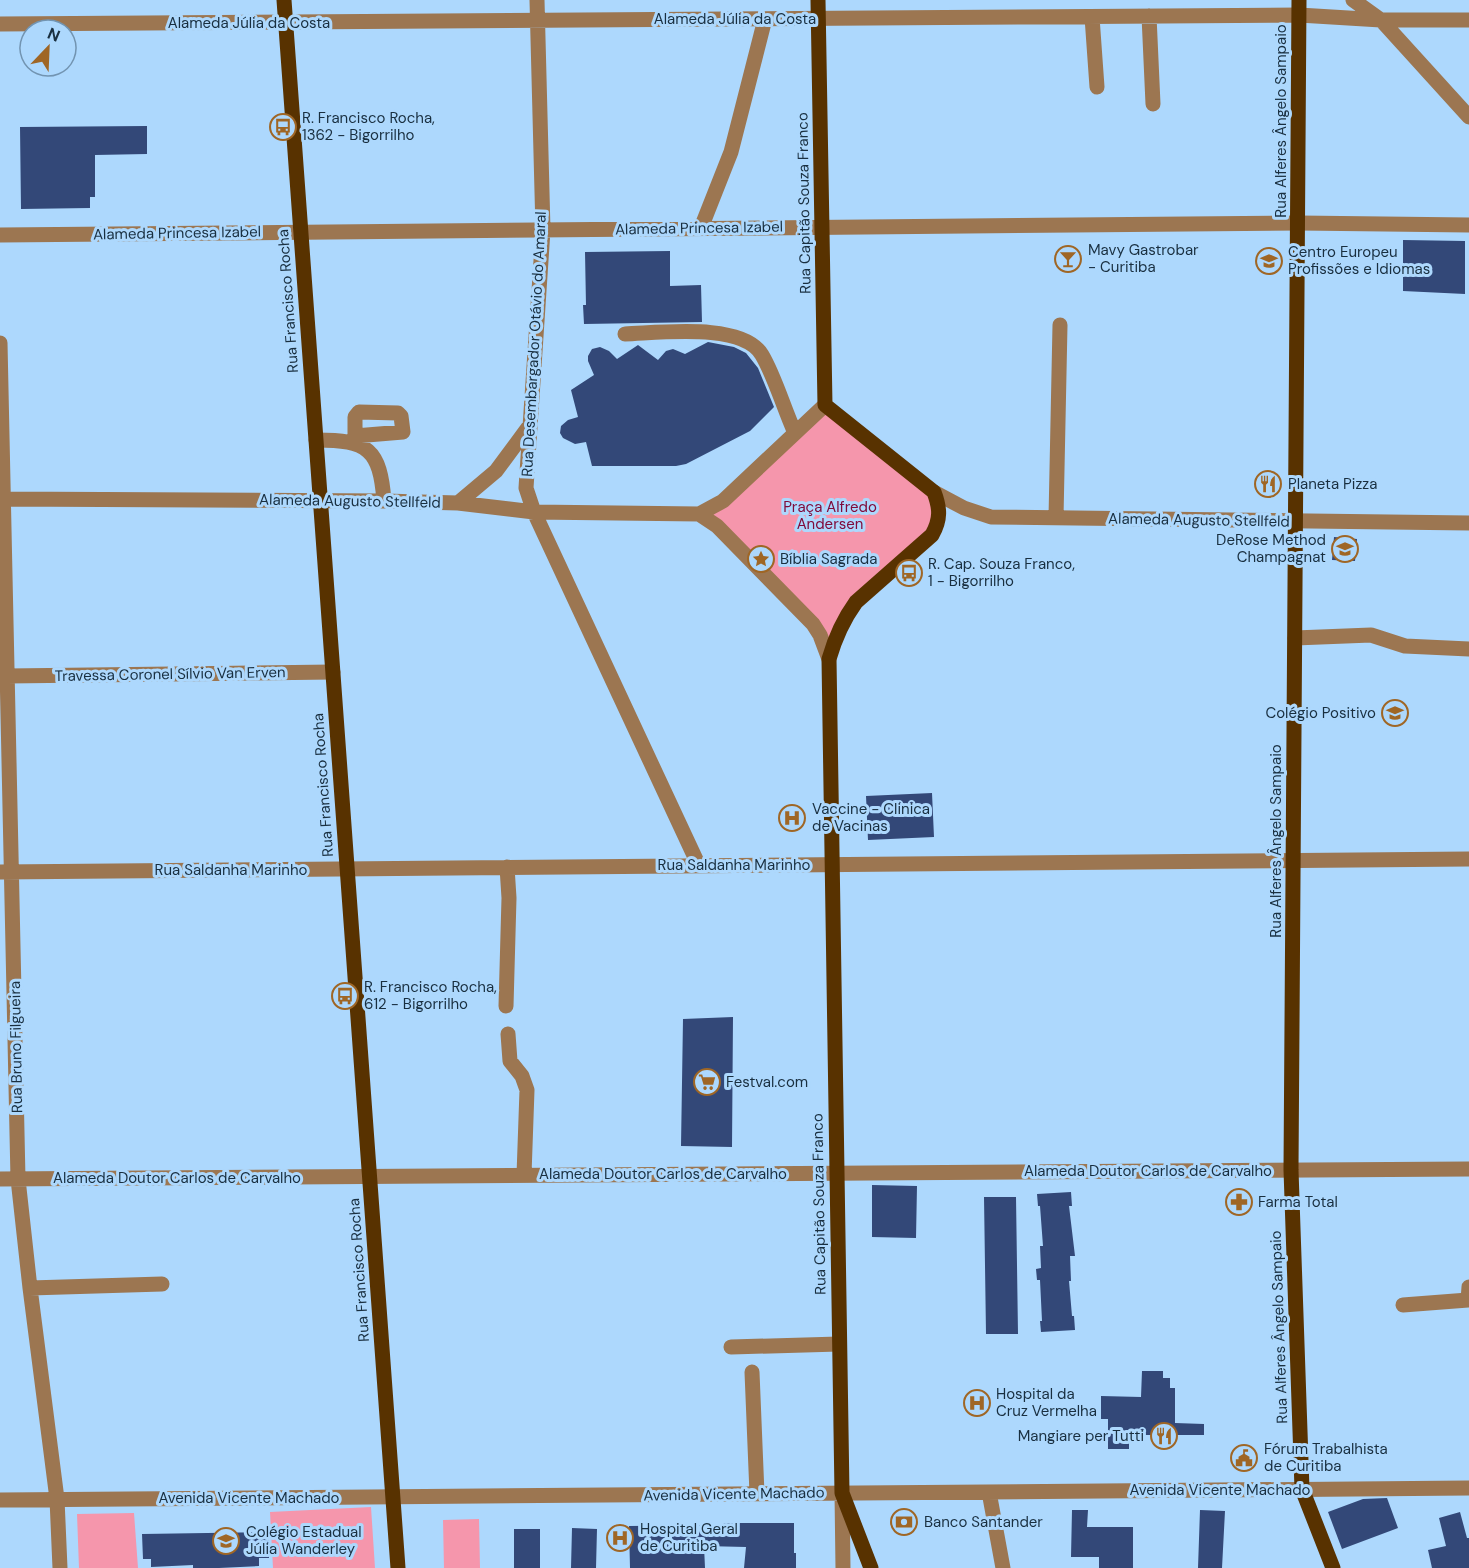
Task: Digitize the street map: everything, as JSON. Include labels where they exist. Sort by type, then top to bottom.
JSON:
[{"type":"main road","name":"Rua Francisco Rocha","points":[[284,0],[398,1568]]},
{"type":"main road","name":"Rua Capitão Souza Franco","points":[[818,0],[825,405]]},
{"type":"main road","name":"Rua Alferes Ângelo Sampaio","points":[[1299,8],[1291,1170],[1302,1490],[1333,1568]]},
{"type":"main road","points":[[825,405],[934,492],[939,506],[937,526],[932,535],[856,602],[842,624],[829,659]]},
{"type":"main road","name":"Rua Capitão Souza Franco","points":[[829,659],[842,1493]]},
{"type":"main road","points":[[842,1493],[871,1568]]},
{"type":"street","name":"Rua Desembargador Otávio do Amaral","points":[[537,0],[543,230],[526,488],[534,512],[699,866]]},
{"type":"street","points":[[1353,0],[1381,20],[1469,117]]},
{"type":"street","name":"Alameda Júlia da Costa","points":[[0,24],[1092,17],[1299,8],[1381,20],[1469,20]]},
{"type":"street","points":[[1149,16],[1153,104]]},
{"type":"street","points":[[1092,17],[1096,87]]},
{"type":"street","points":[[701,228],[734,141],[765,19]]},
{"type":"street","name":"Alameda Princesa Izabel","points":[[0,235],[1299,223],[1469,225]]},
{"type":"street","points":[[1056,518],[1060,325]]},
{"type":"street","points":[[625,334],[718,332],[742,338],[761,353],[795,433]]},
{"type":"street","name":"Rua Bruno Filgueira","points":[[0,343],[8,676],[6,872],[18,1179],[57,1499],[60,1568]]},
{"type":"street","points":[[825,405],[723,501],[699,514],[717,526],[813,624],[829,659]]},
{"type":"street","points":[[316,441],[355,439],[403,432],[401,416],[398,413],[359,412],[355,417],[355,439],[375,456],[382,477],[384,501]]},
{"type":"street","points":[[458,503],[496,471],[530,425]]},
{"type":"street","points":[[375,456],[384,434]]},
{"type":"street","name":"Alameda Augusto Stellfeld","points":[[934,492],[964,508],[991,517],[1469,523]]},
{"type":"street","name":"Alameda Augusto Stellfeld","points":[[2,499],[384,501],[458,503],[534,512],[699,514]]},
{"type":"street","points":[[1295,638],[1371,635],[1405,646],[1469,649]]},
{"type":"street","name":"Travessa Coronel Sílvio Van Erven","points":[[8,676],[333,672]]},
{"type":"street","name":"Rua Saldanha Marinho","points":[[6,872],[1469,859]]},
{"type":"street","points":[[506,1006],[507,867]]},
{"type":"street","points":[[508,1034],[510,1061],[522,1076],[526,1090],[524,1175]]},
{"type":"street","name":"Alameda Doutor Carlos de Carvalho","points":[[0,1179],[1469,1168]]},
{"type":"street","points":[[30,1288],[162,1284]]},
{"type":"street","points":[[1403,1305],[1468,1300],[1469,1287]]},
{"type":"street","points":[[731,1347],[839,1344]]},
{"type":"street","points":[[752,1372],[757,1494]]},
{"type":"street","name":"Avenida Vicente Machado","points":[[0,1500],[1469,1488]]},
{"type":"street","points":[[989,1492],[1003,1568]]},
{"type":"street","name":"Rua Capitão Souza Franco","points":[[842,1493],[843,1568]]},
{"type":"green space","name":"Praça Alfredo Andersen","points":[[825,405],[934,492],[937,526],[856,602],[825,647],[710,521],[713,508]]},
{"type":"green space","points":[[371,1507],[375,1568],[273,1568],[270,1512]]},
{"type":"green space","points":[[134,1513],[138,1568],[79,1568],[77,1514]]},
{"type":"green space","points":[[479,1519],[480,1568],[444,1568],[443,1520]]},
{"type":"building","points":[[147,126],[147,154],[95,155],[95,197],[90,197],[90,208],[21,209],[20,127]]},
{"type":"building","points":[[1403,240],[1465,241],[1465,294],[1403,291]]},
{"type":"building","points":[[670,251],[670,286],[701,285],[702,322],[584,324],[585,252]]},
{"type":"building","points":[[708,342],[734,347],[746,353],[758,368],[774,407],[750,431],[686,464],[676,466],[592,466],[586,442],[575,444],[563,438],[560,433],[561,426],[568,420],[578,417],[571,390],[594,375],[588,361],[592,349],[600,347],[609,351],[617,359],[638,345],[658,360],[666,351],[673,349],[685,354]]},
{"type":"building","name":"DeRose Method Champagnat","points":[[1334,537],[1357,539],[1355,561],[1332,560]]},
{"type":"building","points":[[932,793],[934,837],[868,840],[866,796]]},
{"type":"building","name":"Festval.com","points":[[733,1017],[732,1147],[681,1146],[683,1019]]},
{"type":"building","points":[[872,1185],[917,1186],[916,1238],[872,1237]]},
{"type":"building","points":[[1071,1192],[1072,1206],[1069,1206],[1075,1256],[1070,1256],[1071,1281],[1069,1281],[1075,1330],[1041,1332],[1040,1280],[1037,1280],[1036,1269],[1041,1268],[1040,1246],[1043,1246],[1037,1194]]},
{"type":"building","points":[[984,1197],[1016,1197],[1018,1334],[986,1334]]},
{"type":"building","points":[[1142,1371],[1163,1371],[1163,1378],[1170,1378],[1170,1388],[1175,1388],[1175,1423],[1204,1424],[1204,1435],[1129,1435],[1129,1449],[1108,1449],[1108,1419],[1101,1419],[1101,1396],[1141,1397]]},
{"type":"building","points":[[1387,1498],[1398,1528],[1342,1549],[1328,1512],[1363,1499]]},
{"type":"building","points":[[1072,1510],[1088,1510],[1087,1527],[1133,1527],[1133,1568],[1099,1568],[1099,1557],[1071,1557]]},
{"type":"building","points":[[1200,1510],[1225,1511],[1222,1568],[1198,1568]]},
{"type":"building","points":[[1460,1512],[1467,1538],[1469,1538],[1469,1568],[1432,1568],[1428,1550],[1446,1546],[1439,1518]]},
{"type":"building","points":[[722,1523],[794,1523],[796,1568],[744,1568],[746,1547],[704,1546],[705,1568],[630,1568],[629,1526],[722,1525]]},
{"type":"building","points":[[572,1528],[597,1529],[596,1568],[571,1568]]},
{"type":"building","points":[[514,1529],[540,1529],[540,1568],[514,1568]]},
{"type":"building","points":[[268,1532],[269,1558],[259,1558],[259,1566],[151,1567],[151,1559],[143,1559],[142,1534]]},
{"type":"place","name":"R. Francisco Rocha, 1362 - Bigorrilho","points":[[283,127]]},
{"type":"place","name":"Mavy Gastrobar - Curitiba","points":[[1068,259]]},
{"type":"place","name":"Centro Europeu Profissões e Idiomas","points":[[1269,261]]},
{"type":"place","name":"Planeta Pizza","points":[[1268,484]]},
{"type":"place","name":"DeRose Method Champagnat","points":[[1345,549]]},
{"type":"place","name":"Bíblia Sagrada","points":[[761,559]]},
{"type":"place","name":"R. Cap. Souza Franco, 1 - Bigorrilho","points":[[909,573]]},
{"type":"place","name":"Colégio Positivo","points":[[1395,713]]},
{"type":"place","name":"Vaccine - Clinica de Vacinas","points":[[792,818]]},
{"type":"place","name":"R. Francisco Rocha, 612 - Bigorrilho","points":[[345,996]]},
{"type":"place","name":"Festval.com","points":[[707,1082]]},
{"type":"place","name":"Farma Total","points":[[1239,1202]]},
{"type":"place","name":"Hospital da Cruz Vermelha","points":[[977,1403]]},
{"type":"place","name":"Mangiare per Tutti","points":[[1164,1436]]},
{"type":"place","name":"Fórum Trabalhista de Curitiba","points":[[1244,1458]]},
{"type":"place","name":"Banco Santander","points":[[904,1522]]},
{"type":"place","name":"Hospital Geral de Curitiba","points":[[620,1538]]},
{"type":"place","name":"Colégio Estadual Júlia Wanderley","points":[[226,1541]]}]
